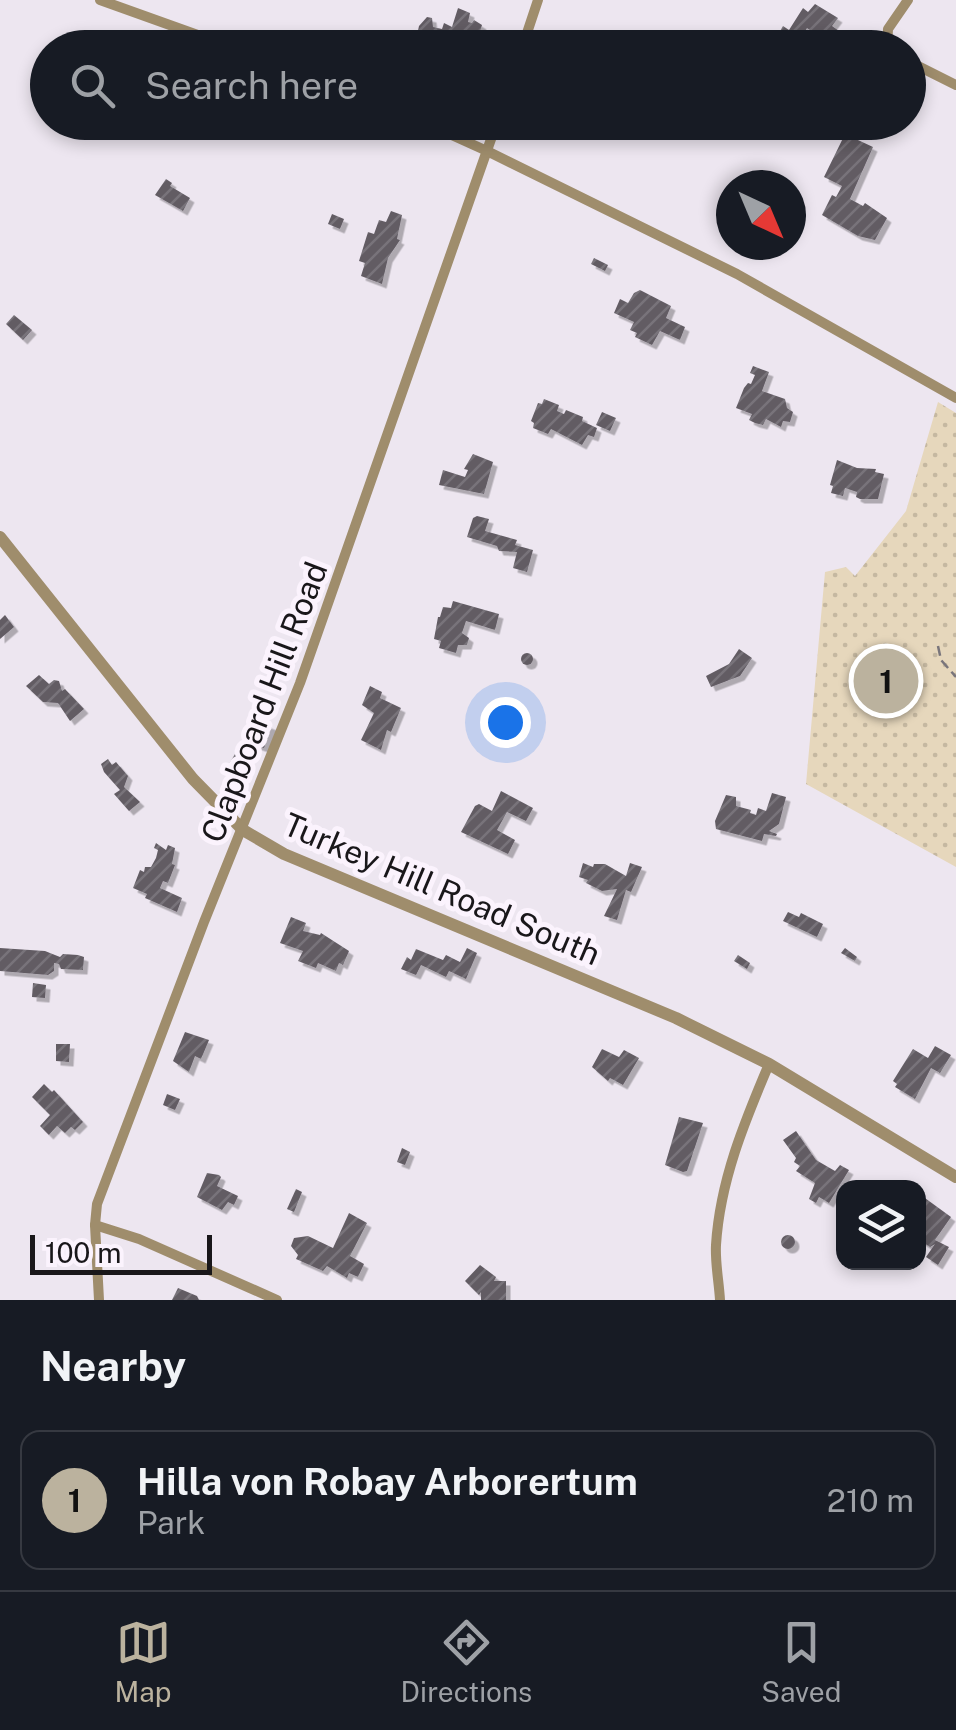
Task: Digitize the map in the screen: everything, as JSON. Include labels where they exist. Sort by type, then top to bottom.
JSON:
[{"type":"street","points":[[100,0],[184,30]]},
{"type":"street","points":[[528,30],[538,0]]},
{"type":"street","points":[[888,30],[908,0]]},
{"type":"street","points":[[926,70],[956,85]]},
{"type":"street","points":[[464,140],[762,288],[956,398]]},
{"type":"street","name":"Clapboard Hill Road","points":[[98,1300],[97,1204],[336,586],[491,140]]},
{"type":"street","name":"Turkey Hill Road South","points":[[0,537],[193,778],[242,830],[284,854],[650,1006],[769,1064],[956,1177]]},
{"type":"street","points":[[720,1300],[716,1248],[720,1209],[736,1142],[769,1064]]},
{"type":"street","points":[[95,1225],[139,1238],[276,1300]]},
{"type":"path","points":[[938,646],[941,660],[956,676]]},
{"type":"shaded area","points":[[938,402],[956,413],[956,867],[806,784],[825,572],[846,567],[855,576],[906,511]]},
{"type":"building","points":[[815,4],[838,18],[832,26],[838,30],[789,30],[803,8],[808,12]]},
{"type":"building","points":[[458,8],[470,13],[468,22],[474,20],[482,25],[480,30],[418,30],[427,17],[432,18],[433,27],[442,29],[444,23],[452,27]]},
{"type":"building","points":[[842,140],[858,140],[873,147],[850,199],[863,206],[865,203],[887,218],[875,240],[858,236],[822,215],[832,195],[836,197],[842,186],[824,177]]},
{"type":"building","points":[[166,179],[172,183],[170,186],[190,198],[183,211],[155,195]]},
{"type":"building","points":[[391,211],[402,215],[397,239],[400,240],[388,258],[382,284],[361,276],[365,263],[359,261],[368,232],[374,234],[379,220],[386,222]]},
{"type":"building","points":[[332,214],[344,219],[340,229],[328,224]]},
{"type":"building","points":[[594,258],[608,265],[605,271],[591,264]]},
{"type":"building","points":[[640,290],[671,306],[666,318],[685,327],[680,340],[660,331],[652,345],[635,337],[637,333],[630,330],[634,322],[614,313],[620,299],[628,303]]},
{"type":"building","points":[[14,315],[32,330],[23,340],[6,324]]},
{"type":"building","points":[[753,366],[769,372],[762,391],[785,399],[787,408],[793,412],[790,422],[783,421],[781,427],[766,419],[763,425],[755,423],[749,420],[752,414],[736,408],[744,388],[755,375],[750,373]]},
{"type":"building","points":[[544,399],[559,405],[557,411],[583,417],[582,421],[597,428],[594,437],[588,435],[582,445],[551,429],[548,434],[533,428],[531,421],[538,403],[542,404]]},
{"type":"building","points":[[602,412],[616,418],[610,431],[596,425]]},
{"type":"building","points":[[473,454],[493,462],[484,494],[439,485],[443,470],[465,477],[468,470],[464,469]]},
{"type":"building","points":[[837,460],[884,474],[878,499],[860,499],[857,492],[845,488],[843,496],[831,493]]},
{"type":"building","points":[[477,516],[489,519],[485,531],[517,540],[515,545],[533,550],[527,572],[513,568],[517,552],[499,551],[497,546],[467,537]]},
{"type":"building","points":[[453,601],[499,614],[495,630],[466,621],[462,633],[469,638],[467,645],[458,645],[456,653],[439,648],[441,641],[434,639],[443,607],[451,608]]},
{"type":"building","points":[[5,615],[14,627],[0,639],[0,620]]},
{"type":"building","points":[[739,649],[752,658],[740,676],[711,687],[706,676],[729,664]]},
{"type":"building","points":[[527,653],[533,659],[527,665],[521,659]]},
{"type":"building","points":[[39,675],[49,684],[59,681],[62,691],[65,689],[84,709],[70,721],[58,703],[43,702],[26,686]]},
{"type":"building","points":[[370,686],[382,692],[380,698],[401,708],[391,732],[387,730],[381,750],[361,740],[374,713],[362,705]]},
{"type":"building","points":[[260,721],[272,726],[264,748],[252,744]]},
{"type":"building","points":[[235,754],[248,759],[236,778],[225,771]]},
{"type":"building","points":[[108,759],[128,776],[124,787],[140,802],[129,811],[114,794],[120,790],[104,772],[101,764]]},
{"type":"building","points":[[501,791],[533,808],[526,821],[507,812],[497,830],[515,840],[508,854],[461,832],[475,806],[479,804],[492,811]]},
{"type":"building","points":[[772,793],[786,797],[779,824],[769,831],[776,836],[764,834],[762,841],[716,829],[715,821],[726,795],[736,797],[736,806],[756,815],[758,808],[766,811]]},
{"type":"building","points":[[156,843],[166,850],[168,845],[175,848],[175,865],[168,883],[163,881],[160,888],[182,898],[177,912],[145,898],[147,894],[133,888],[140,870],[151,867],[156,858]]},
{"type":"building","points":[[583,863],[593,867],[605,864],[626,876],[630,863],[642,867],[631,892],[626,890],[617,920],[604,916],[617,889],[602,891],[586,883],[588,880],[579,877]]},
{"type":"building","points":[[788,912],[799,917],[801,913],[823,924],[817,937],[783,921]]},
{"type":"building","points":[[291,917],[306,923],[303,931],[321,933],[349,951],[343,965],[339,963],[336,971],[318,963],[316,968],[298,961],[303,951],[280,943]]},
{"type":"building","points":[[0,948],[45,951],[60,957],[78,955],[84,957],[83,970],[61,969],[54,963],[54,971],[48,975],[0,971]]},
{"type":"building","points":[[467,948],[477,953],[466,979],[449,971],[446,977],[421,965],[416,975],[401,969],[416,949],[460,962]]},
{"type":"building","points":[[845,948],[857,957],[855,961],[841,953]]},
{"type":"building","points":[[738,955],[750,963],[747,969],[734,961]]},
{"type":"building","points":[[33,983],[46,985],[45,998],[32,997]]},
{"type":"building","points":[[185,1032],[209,1040],[201,1059],[195,1056],[189,1072],[173,1061]]},
{"type":"building","points":[[56,1044],[70,1044],[69,1062],[56,1061]]},
{"type":"building","points":[[935,1046],[951,1055],[940,1073],[931,1068],[915,1099],[895,1087],[893,1081],[913,1049],[928,1058]]},
{"type":"building","points":[[602,1049],[619,1057],[624,1050],[639,1058],[623,1085],[610,1078],[608,1081],[592,1067]]},
{"type":"building","points":[[44,1084],[83,1122],[75,1130],[71,1127],[65,1133],[57,1126],[49,1135],[40,1126],[50,1115],[32,1097]]},
{"type":"building","points":[[167,1094],[180,1099],[175,1110],[163,1105]]},
{"type":"building","points":[[679,1117],[703,1123],[687,1171],[683,1172],[665,1165]]},
{"type":"building","points":[[796,1131],[816,1160],[835,1171],[840,1165],[849,1170],[843,1180],[836,1180],[836,1191],[829,1203],[819,1197],[816,1203],[809,1199],[815,1183],[796,1171],[800,1166],[783,1140]]},
{"type":"building","points":[[402,1148],[410,1152],[405,1165],[397,1162]]},
{"type":"building","points":[[207,1173],[219,1175],[217,1186],[238,1196],[234,1205],[228,1202],[222,1210],[197,1197]]},
{"type":"building","points":[[296,1189],[302,1192],[294,1212],[287,1209]]},
{"type":"building","points":[[926,1199],[951,1217],[935,1240],[949,1247],[938,1265],[926,1257],[935,1244],[926,1244]]},
{"type":"building","points":[[349,1213],[367,1223],[350,1256],[364,1264],[358,1277],[349,1273],[347,1278],[327,1266],[323,1271],[296,1259],[298,1255],[291,1246],[294,1238],[308,1236],[333,1248]]},
{"type":"building","points":[[788,1235],[795,1242],[788,1249],[781,1242]]},
{"type":"building","points":[[480,1265],[496,1277],[494,1281],[506,1281],[506,1300],[481,1300],[481,1292],[479,1295],[465,1281]]},
{"type":"building","points":[[178,1288],[197,1296],[199,1300],[172,1300]]},
{"type":"place","name":"Hilla von Robay Arborertum","points":[[886,681]]}]
